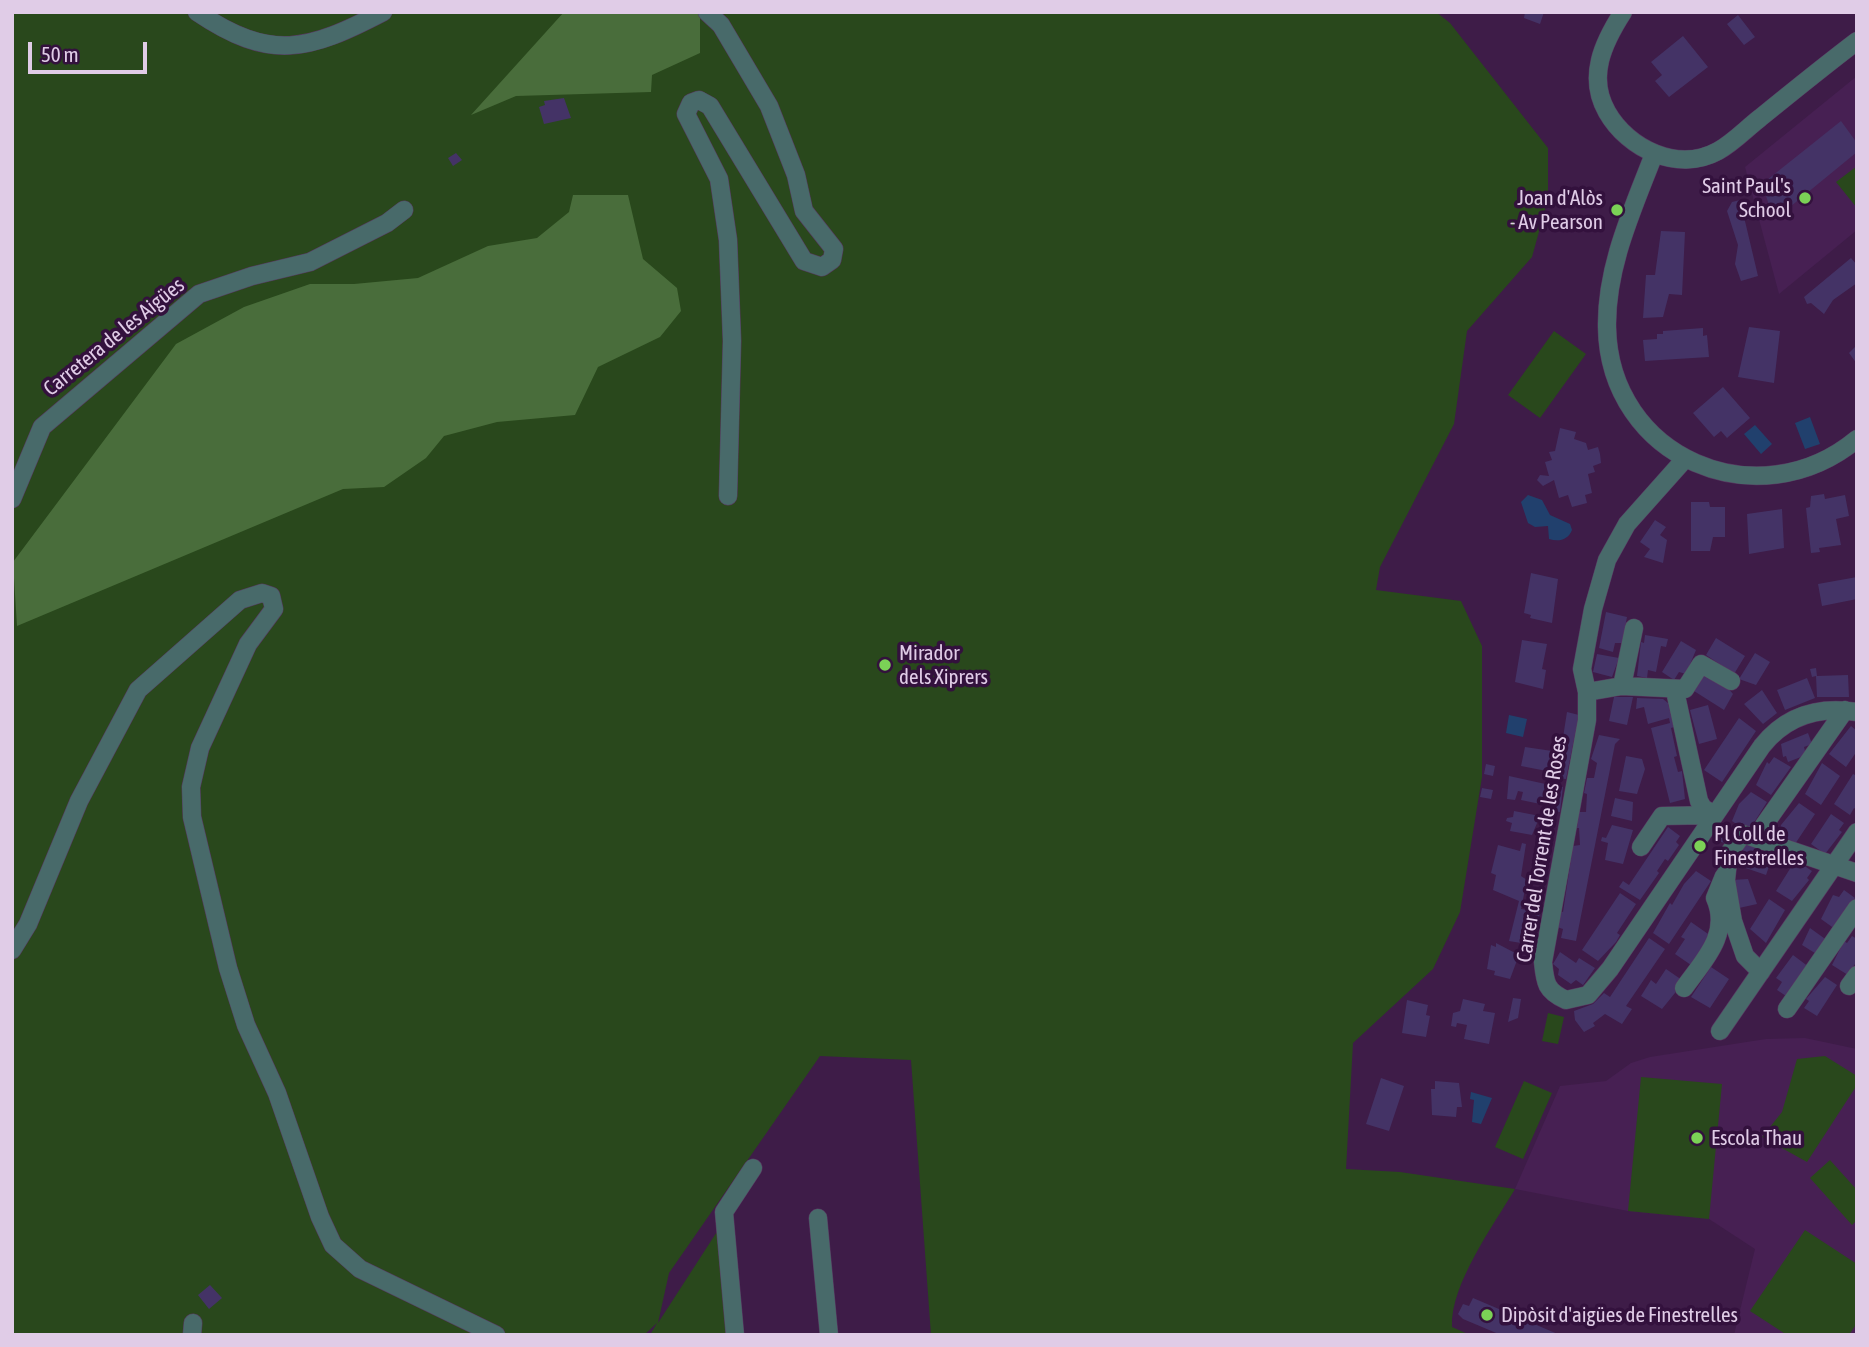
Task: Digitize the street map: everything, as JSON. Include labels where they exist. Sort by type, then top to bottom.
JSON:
[{"type":"street","points":[[197,12],[242,37],[271,47],[300,47],[350,29],[383,12]]},
{"type":"street","points":[[707,12],[721,24],[769,106],[796,175],[804,211],[834,249],[832,260],[822,267],[804,261],[710,106],[699,100],[691,103],[686,114],[719,178],[728,240],[732,341],[728,496]]},
{"type":"street","points":[[1623,12],[1604,42],[1598,68],[1606,111],[1623,134],[1654,153],[1684,159],[1717,151],[1857,41]]},
{"type":"street","points":[[1654,153],[1629,215],[1614,267],[1606,327],[1615,377],[1630,411],[1658,441],[1684,460],[1712,470],[1737,473],[1791,471],[1824,460],[1857,439]]},
{"type":"street","name":"Carretera de les Aigües","points":[[12,499],[47,422],[199,294],[252,276],[310,262],[387,223],[404,210]]},
{"type":"street","name":"Carrer del Torrent de les Roses","points":[[1684,460],[1627,523],[1607,560],[1593,609],[1583,668],[1587,692],[1579,776],[1543,962],[1545,985],[1552,993],[1566,1000],[1588,995],[1609,969],[1762,746],[1777,730],[1812,713],[1851,711]]},
{"type":"street","points":[[12,950],[43,891],[79,801],[138,690],[240,600],[262,593],[271,596],[274,609],[248,644],[200,748],[191,787],[192,817],[228,968],[246,1025],[276,1093],[324,1227],[333,1245],[360,1269],[496,1335]]},
{"type":"street","points":[[1622,686],[1634,628]]},
{"type":"street","points":[[1587,692],[1622,686],[1675,691],[1685,688],[1701,664],[1731,681]]},
{"type":"street","points":[[1675,691],[1699,801],[1715,815]]},
{"type":"street","points":[[1761,972],[1745,956],[1733,921],[1726,880],[1729,853],[1749,836],[1851,711]]},
{"type":"street","points":[[1641,847],[1662,816],[1715,815]]},
{"type":"street","points":[[1720,1031],[1857,832]]},
{"type":"street","points":[[1749,836],[1857,873]]},
{"type":"street","points":[[1684,988],[1719,939],[1720,911],[1715,898],[1727,869]]},
{"type":"street","points":[[1787,1009],[1857,908]]},
{"type":"street","points":[[735,1335],[724,1212],[752,1168]]},
{"type":"street","points":[[818,1218],[828,1335]]},
{"type":"shaded area","name":"Saint Paul's School","points":[[1857,76],[1857,230],[1779,294],[1745,167]]},
{"type":"shaded area","name":"Escola Thau","points":[[1805,1038],[1857,1049],[1857,1335],[1734,1335],[1755,1249],[1709,1219],[1628,1211],[1515,1189],[1560,1086],[1606,1081],[1631,1063],[1650,1057],[1766,1039]]},
{"type":"green space","points":[[12,12],[1436,12],[1450,23],[1548,148],[1548,199],[1532,257],[1467,331],[1454,424],[1380,567],[1376,590],[1461,601],[1482,646],[1482,777],[1460,912],[1433,969],[1353,1043],[1346,1169],[1400,1172],[1515,1189],[1474,1256],[1458,1293],[1452,1327],[1470,1335],[931,1335],[911,1060],[820,1056],[669,1273],[658,1323],[720,1227],[728,1335],[650,1335],[657,1323],[644,1335],[12,1335]]},
{"type":"green space","points":[[564,12],[700,12],[700,53],[652,75],[651,92],[516,96],[471,115]]},
{"type":"green space","points":[[1857,166],[1857,208],[1836,182]]},
{"type":"green space","points":[[573,195],[628,195],[643,259],[677,288],[681,311],[660,337],[598,367],[575,415],[497,422],[444,436],[426,458],[384,487],[343,489],[17,626],[13,562],[176,344],[244,307],[310,284],[354,284],[418,278],[488,246],[537,238],[569,212]]},
{"type":"green space","points":[[1554,331],[1586,354],[1540,418],[1508,395]]},
{"type":"green space","points":[[1548,1013],[1564,1017],[1558,1044],[1542,1041]]},
{"type":"green space","points":[[1825,1056],[1857,1076],[1857,1085],[1807,1162],[1762,1137],[1782,1112],[1797,1059]]},
{"type":"green space","points":[[1641,1077],[1722,1084],[1709,1219],[1628,1211]]},
{"type":"green space","points":[[1524,1081],[1552,1093],[1523,1159],[1495,1147]]},
{"type":"green space","points":[[1830,1160],[1857,1190],[1857,1220],[1852,1225],[1810,1178]]},
{"type":"green space","points":[[1805,1230],[1857,1264],[1857,1323],[1849,1335],[1787,1335],[1750,1311]]},
{"type":"water","points":[[1810,417],[1820,444],[1805,449],[1795,423]]},
{"type":"water","points":[[1755,425],[1772,444],[1761,454],[1744,434]]},
{"type":"water","points":[[1528,495],[1542,500],[1550,515],[1570,524],[1572,530],[1566,538],[1549,539],[1548,526],[1535,527],[1528,523],[1521,502]]},
{"type":"water","points":[[1509,715],[1527,719],[1523,737],[1506,733]]},
{"type":"water","points":[[1471,1092],[1492,1098],[1481,1124],[1472,1122],[1474,1100],[1470,1099]]},
{"type":"building","points":[[1525,12],[1544,12],[1540,24],[1524,18]]},
{"type":"building","points":[[1738,15],[1755,37],[1744,45],[1727,24]]},
{"type":"building","points":[[1683,36],[1708,67],[1669,97],[1655,81],[1662,75],[1651,62]]},
{"type":"building","points":[[564,98],[571,118],[544,124],[539,107],[545,105],[544,101]]},
{"type":"building","points":[[1841,121],[1857,143],[1857,152],[1774,220],[1762,184]]},
{"type":"building","points":[[456,153],[462,160],[453,166],[448,158]]},
{"type":"building","points":[[1740,200],[1758,276],[1741,281],[1735,264],[1738,245],[1727,211],[1732,202]]},
{"type":"building","points":[[1661,231],[1685,232],[1682,295],[1669,294],[1663,317],[1643,318],[1646,275],[1655,275]]},
{"type":"building","points":[[1851,258],[1857,265],[1857,283],[1833,300],[1824,314],[1811,303],[1807,304],[1804,297]]},
{"type":"building","points":[[1749,327],[1780,331],[1774,383],[1738,377]]},
{"type":"building","points":[[1703,328],[1703,336],[1707,335],[1709,357],[1645,361],[1643,340],[1657,339],[1657,334],[1663,334],[1663,331]]},
{"type":"building","points":[[1857,345],[1857,364],[1849,353]]},
{"type":"building","points":[[1723,387],[1750,418],[1727,438],[1721,431],[1714,437],[1693,413]]},
{"type":"building","points":[[1560,428],[1576,432],[1574,439],[1586,443],[1588,450],[1598,447],[1600,454],[1601,463],[1593,466],[1595,472],[1588,474],[1592,493],[1585,495],[1587,503],[1572,507],[1568,495],[1559,498],[1554,480],[1543,486],[1537,480],[1540,475],[1549,476],[1545,462],[1552,460],[1549,452],[1555,451]]},
{"type":"building","points":[[1824,494],[1825,499],[1845,495],[1849,516],[1836,519],[1841,545],[1819,548],[1820,552],[1811,553],[1806,508],[1810,507],[1811,496]]},
{"type":"building","points":[[1691,502],[1709,502],[1710,507],[1725,507],[1725,537],[1713,537],[1710,551],[1691,551]]},
{"type":"building","points":[[1782,509],[1784,548],[1749,554],[1747,514]]},
{"type":"building","points":[[1655,520],[1666,527],[1660,535],[1667,540],[1663,563],[1644,557],[1650,549],[1640,542]]},
{"type":"building","points":[[1531,573],[1558,579],[1552,623],[1530,618],[1531,615],[1524,613]]},
{"type":"building","points":[[1857,577],[1857,599],[1822,606],[1818,584]]},
{"type":"building","points":[[1606,612],[1627,617],[1622,643],[1615,643],[1613,652],[1599,648]]},
{"type":"building","points":[[1645,635],[1668,639],[1666,647],[1661,646],[1656,672],[1648,670],[1647,678],[1637,676],[1641,642],[1644,643]]},
{"type":"building","points":[[1716,638],[1745,656],[1734,674],[1706,655]]},
{"type":"building","points":[[1522,640],[1547,644],[1542,669],[1546,670],[1543,689],[1515,682]]},
{"type":"building","points":[[1681,641],[1696,650],[1686,674],[1679,672],[1674,680],[1662,672]]},
{"type":"building","points":[[1755,653],[1770,662],[1756,685],[1739,679]]},
{"type":"building","points":[[1597,654],[1619,658],[1612,677],[1593,672]]},
{"type":"building","points":[[1816,668],[1817,676],[1848,675],[1849,697],[1817,697],[1816,676],[1812,677],[1810,669]]},
{"type":"building","points":[[1703,676],[1728,688],[1733,694],[1724,710],[1694,691]]},
{"type":"building","points":[[1807,678],[1815,698],[1785,710],[1777,690]]},
{"type":"building","points":[[1762,690],[1777,713],[1763,724],[1744,704]]},
{"type":"building","points":[[1614,697],[1633,697],[1627,725],[1609,721]]},
{"type":"building","points":[[1637,698],[1663,699],[1668,703],[1674,727],[1671,728],[1677,756],[1674,757],[1678,772],[1682,771],[1685,799],[1670,803],[1651,728],[1670,723],[1669,718],[1648,724],[1644,707],[1636,709]]},
{"type":"building","points":[[1708,705],[1717,739],[1699,744],[1690,710]]},
{"type":"building","points":[[1567,712],[1579,715],[1566,779],[1556,778],[1557,773],[1521,766],[1525,747],[1559,752],[1559,763]]},
{"type":"building","points":[[1739,718],[1756,731],[1722,782],[1704,770]]},
{"type":"building","points":[[1851,726],[1857,731],[1857,751],[1846,767],[1829,754]]},
{"type":"building","points":[[1808,733],[1812,744],[1804,747],[1806,755],[1788,762],[1786,756],[1783,757],[1781,744]]},
{"type":"building","points":[[1599,735],[1620,739],[1615,744],[1576,941],[1561,938],[1563,929],[1557,927],[1560,911],[1563,912],[1573,846],[1580,845],[1577,828],[1579,812],[1586,812],[1587,794],[1584,793],[1587,778],[1594,778],[1597,763],[1591,759]]},
{"type":"building","points":[[1626,756],[1642,759],[1645,769],[1637,794],[1619,791]]},
{"type":"building","points":[[1774,757],[1791,767],[1771,795],[1756,785],[1767,762],[1769,764]]},
{"type":"building","points":[[1822,763],[1840,776],[1821,805],[1805,794]]},
{"type":"building","points":[[1486,764],[1495,766],[1493,776],[1484,774]]},
{"type":"building","points":[[1853,774],[1857,776],[1857,810],[1854,808],[1850,815],[1834,804]]},
{"type":"building","points":[[1509,776],[1550,785],[1545,805],[1521,800],[1523,792],[1518,791],[1515,800],[1507,799]]},
{"type":"building","points":[[1558,786],[1563,787],[1560,812],[1552,811]]},
{"type":"building","points":[[1482,788],[1493,790],[1491,799],[1480,797]]},
{"type":"building","points":[[1751,792],[1767,802],[1748,832],[1732,821],[1739,804]]},
{"type":"building","points":[[1615,798],[1633,802],[1632,821],[1611,816]]},
{"type":"building","points":[[1799,803],[1815,814],[1795,844],[1779,833],[1781,825]]},
{"type":"building","points":[[1514,811],[1540,816],[1532,835],[1510,831],[1512,823],[1506,821],[1507,818],[1513,817]]},
{"type":"building","points":[[1831,814],[1844,823],[1839,830],[1842,832],[1825,854],[1811,844]]},
{"type":"building","points":[[1612,825],[1633,830],[1623,864],[1605,860],[1608,843],[1601,841],[1602,837],[1606,838]]},
{"type":"building","points":[[1668,827],[1680,836],[1676,842],[1679,845],[1668,861],[1665,859],[1657,871],[1659,873],[1640,900],[1619,887],[1623,881],[1629,885]]},
{"type":"building","points":[[1722,831],[1731,834],[1728,844],[1715,840]]},
{"type":"building","points":[[1522,843],[1526,844],[1521,876],[1527,880],[1521,909],[1540,912],[1533,945],[1509,941],[1519,901],[1493,890],[1496,875],[1491,873],[1498,845],[1520,851]]},
{"type":"building","points":[[1744,843],[1757,846],[1756,850],[1772,858],[1766,875],[1734,864]]},
{"type":"building","points":[[1790,856],[1806,860],[1803,865],[1812,871],[1807,878],[1809,880],[1792,901],[1776,891],[1793,864],[1787,860]]},
{"type":"building","points":[[1696,871],[1711,881],[1669,944],[1653,933],[1670,903],[1672,905],[1684,884]]},
{"type":"building","points":[[1748,879],[1757,904],[1739,908],[1732,880]]},
{"type":"building","points":[[1844,890],[1855,898],[1835,929],[1821,919],[1833,895],[1839,897]]},
{"type":"building","points":[[1620,893],[1636,904],[1617,933],[1620,935],[1616,942],[1598,961],[1582,950]]},
{"type":"building","points":[[1769,899],[1785,910],[1766,943],[1750,929]]},
{"type":"building","points":[[1691,922],[1711,936],[1691,965],[1675,954],[1685,939],[1681,937]]},
{"type":"building","points":[[1810,928],[1828,941],[1818,955],[1802,945]]},
{"type":"building","points":[[1852,936],[1857,939],[1857,961],[1848,975],[1832,965],[1844,941],[1847,943]]},
{"type":"building","points":[[1649,938],[1665,949],[1626,1006],[1632,1009],[1622,1024],[1605,1014],[1593,1023],[1595,1026],[1584,1032],[1575,1020],[1574,1011],[1593,1004],[1604,993],[1610,997]]},
{"type":"building","points":[[1496,943],[1519,955],[1510,979],[1494,975],[1495,971],[1487,969],[1491,945],[1496,947]]},
{"type":"building","points":[[1560,952],[1576,963],[1579,958],[1595,968],[1583,985],[1576,980],[1571,984],[1558,975],[1559,969],[1553,964]]},
{"type":"building","points":[[1793,955],[1809,967],[1789,998],[1777,990],[1782,982],[1776,978]]},
{"type":"building","points":[[1711,967],[1729,979],[1710,1008],[1691,997]]},
{"type":"building","points":[[1666,969],[1682,980],[1662,1009],[1641,996],[1651,980],[1656,984]]},
{"type":"building","points":[[1825,977],[1837,985],[1817,1016],[1804,1008],[1809,1001],[1806,999]]},
{"type":"building","points":[[1513,998],[1521,999],[1518,1018],[1508,1022]]},
{"type":"building","points":[[1463,999],[1485,1004],[1483,1011],[1495,1013],[1489,1044],[1464,1039],[1467,1025],[1457,1023],[1456,1027],[1451,1026],[1453,1013],[1460,1011]]},
{"type":"building","points":[[1407,1000],[1428,1005],[1426,1015],[1430,1016],[1426,1037],[1402,1033]]},
{"type":"building","points":[[1381,1078],[1404,1086],[1389,1131],[1366,1124]]},
{"type":"building","points":[[1435,1081],[1459,1083],[1462,1107],[1457,1107],[1456,1117],[1432,1115],[1431,1089],[1435,1089]]},
{"type":"building","points":[[210,1285],[222,1298],[209,1309],[198,1295]]},
{"type":"building","name":"Dipòsit d'aigües de Finestrelles","points":[[1473,1298],[1560,1335],[1501,1335],[1463,1319],[1458,1314],[1463,1304],[1469,1306]]},
{"type":"place","name":"Saint Paul's School","points":[[1805,198]]},
{"type":"place","name":"Joan d'Alòs - Av Pearson","points":[[1617,210]]},
{"type":"place","name":"Mirador dels Xiprers","points":[[885,665]]},
{"type":"place","name":"Pl Coll de Finestrelles","points":[[1700,846]]},
{"type":"place","name":"Escola Thau","points":[[1697,1138]]},
{"type":"place","name":"Dipòsit d'aigües de Finestrelles","points":[[1487,1315]]}]
